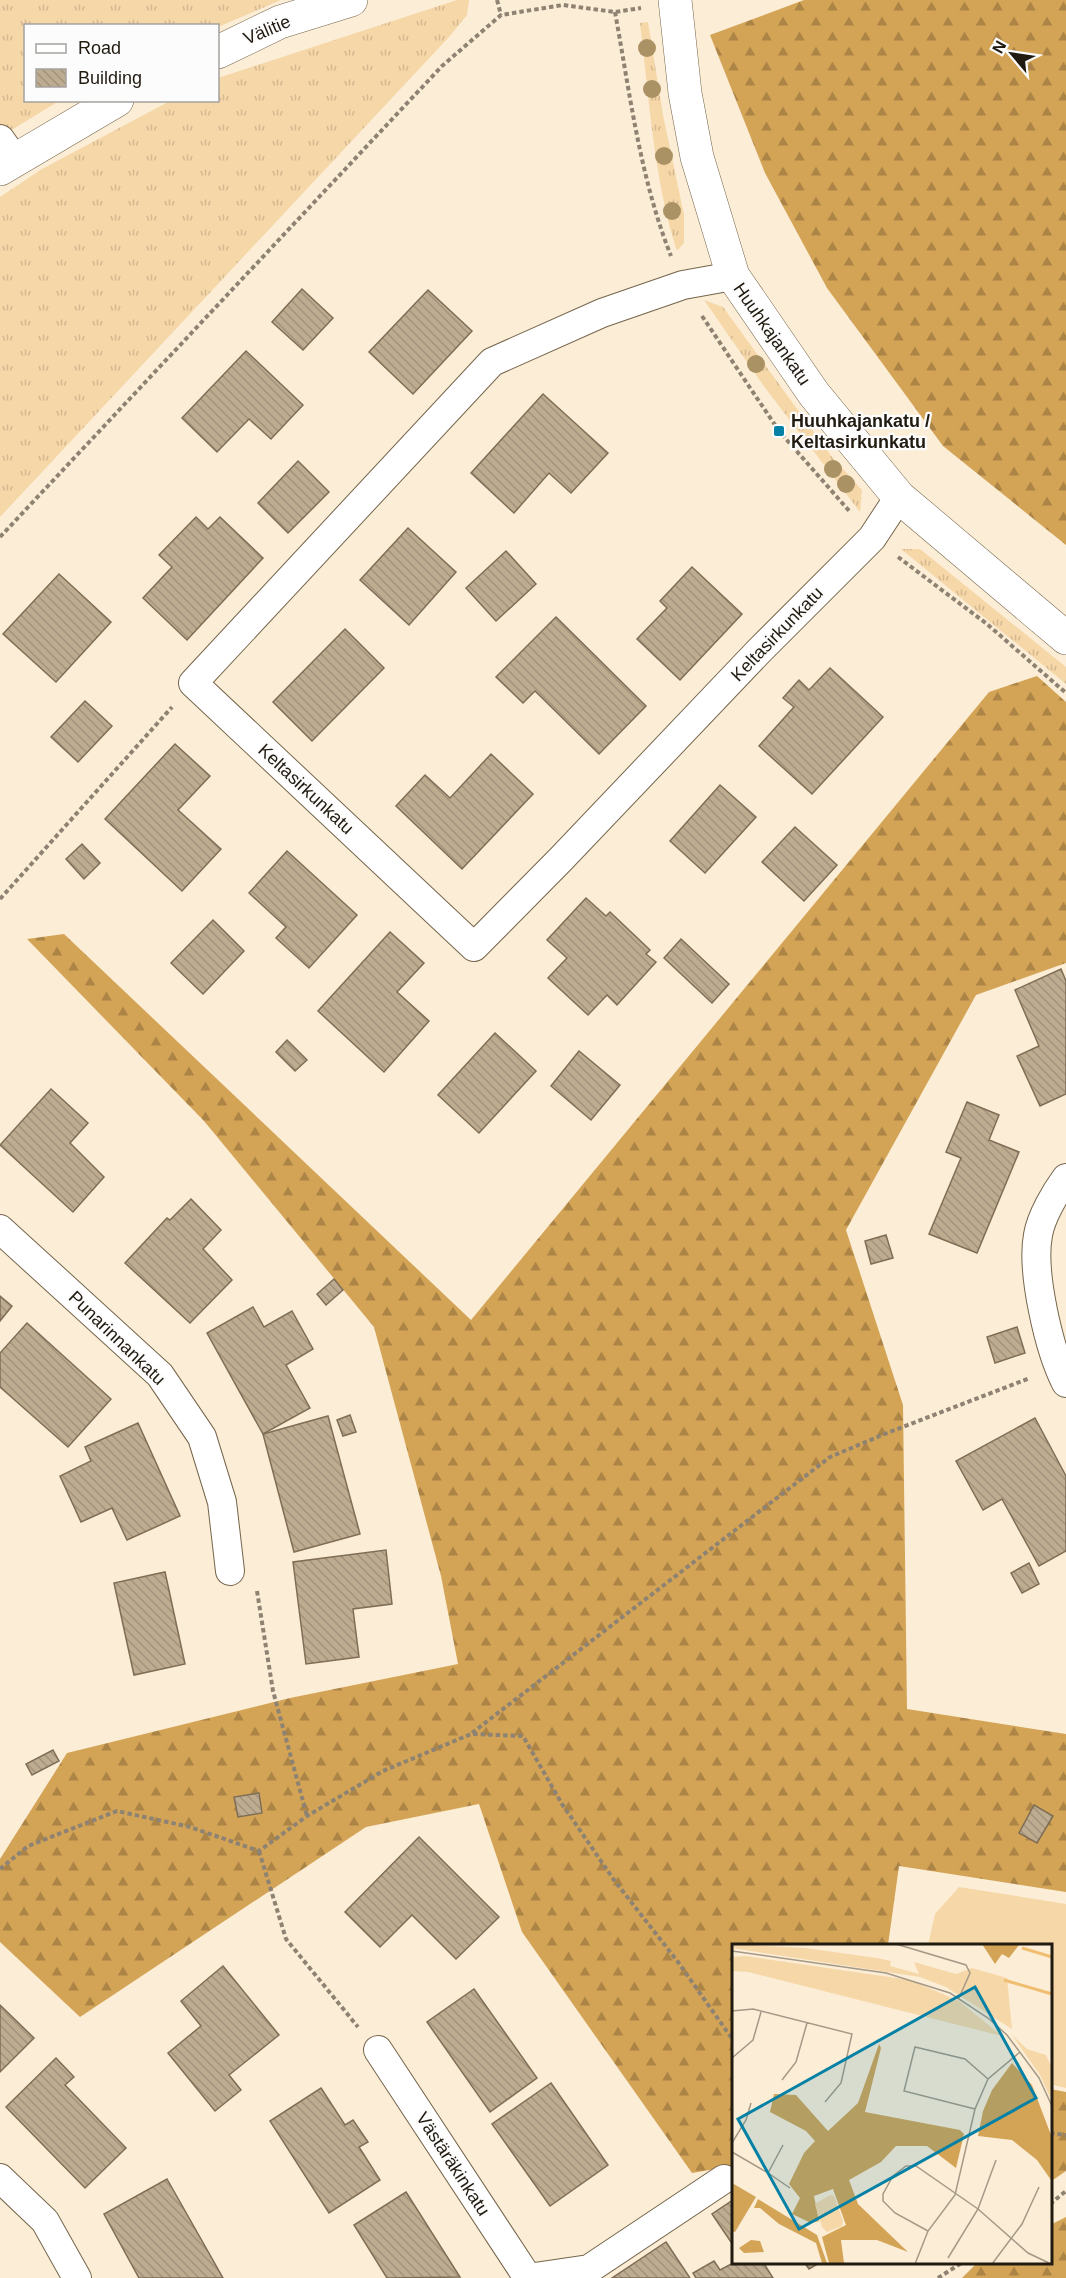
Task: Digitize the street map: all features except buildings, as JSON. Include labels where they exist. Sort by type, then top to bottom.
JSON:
[{"type":"street","name":"Välitie","points":[[219,52],[280,22],[351,0]]},
{"type":"street","name":"Huuhkajankatu","points":[[675,1],[685,93],[697,157],[733,276],[814,394],[899,497],[1066,638]]},
{"type":"street","points":[[5,156],[113,102]]},
{"type":"street","points":[[193,683],[492,362],[602,313],[683,285],[733,276]]},
{"type":"street","name":"Keltasirkunkatu","points":[[193,683],[474,946],[538,883],[759,651],[872,537],[899,497]]},
{"type":"street","points":[[1062,1375],[1037,1285],[1038,1235],[1055,1192],[1066,1178]]},
{"type":"street","name":"Punarinnankatu","points":[[0,1229],[160,1376],[202,1437],[222,1502],[230,1571]]},
{"type":"street","name":"Västäräkinkatu","points":[[378,2050],[528,2278]]},
{"type":"street","points":[[0,2178],[45,2221],[76,2278]]},
{"type":"street","points":[[528,2278],[589,2269],[724,2179]]},
{"type":"path","points":[[496,0],[501,15]]},
{"type":"path","points":[[0,537],[442,66],[501,15],[563,5],[615,12],[675,1]]},
{"type":"path","points":[[0,899],[193,683]]},
{"type":"path","points":[[259,1851],[307,1816],[383,1771],[471,1734],[830,1458],[886,1433],[1062,1375]]},
{"type":"path","points":[[230,1571],[256,1586],[273,1691],[307,1816]]},
{"type":"path","points":[[471,1734],[523,1736],[562,1804],[732,2039]]},
{"type":"path","points":[[0,1869],[28,1846],[117,1812],[190,1827],[259,1851]]},
{"type":"path","points":[[259,1851],[286,1939],[378,2050]]},
{"type":"path","points":[[1051,2133],[1066,2135]]},
{"type":"path","points":[[1051,2203],[1066,2191]]},
{"type":"path","points":[[938,2278],[961,2263]]},
{"type":"green space","points":[[0,0],[281,0],[219,27],[219,24],[24,24],[24,102],[57,102],[0,137]]},
{"type":"green space","points":[[457,0],[469,0],[467,15],[449,37],[0,517],[0,197],[42,169],[168,102],[219,102],[219,78]]},
{"type":"green space","points":[[804,0],[1066,0],[1066,545],[943,446],[827,288],[765,173],[710,35]]},
{"type":"green space","points":[[648,22],[663,115],[684,215],[684,243],[677,251],[663,196],[653,138],[640,23]]},
{"type":"green space","points":[[704,300],[723,307],[832,457],[862,490],[860,512],[763,385]]},
{"type":"green space","points":[[901,549],[920,549],[1066,667],[1066,684]]},
{"type":"green space","points":[[1037,676],[1066,702],[1066,963],[976,995],[846,1230],[903,1405],[907,1709],[1066,1734],[1066,1892],[899,1866],[888,1944],[732,1944],[732,2166],[692,2173],[522,1932],[479,1804],[366,1827],[80,2017],[0,1942],[0,1859],[67,1753],[290,1698],[458,1664],[441,1576],[374,1327],[204,1121],[27,939],[64,934],[471,1320],[989,692]]},
{"type":"green space","points":[[959,1887],[1066,1904],[1066,2088],[1051,2084],[1051,1944],[928,1944],[935,1914]]},
{"type":"green space","points":[[1051,2089],[1066,2092],[1066,2171],[1051,2181]]},
{"type":"green space","points":[[1066,2217],[1066,2278],[962,2278],[977,2263],[1051,2263],[1051,2224]]},
{"type":"place","name":"Huuhkajankatu / Keltasirkunkatu","points":[[779,431]]}]
